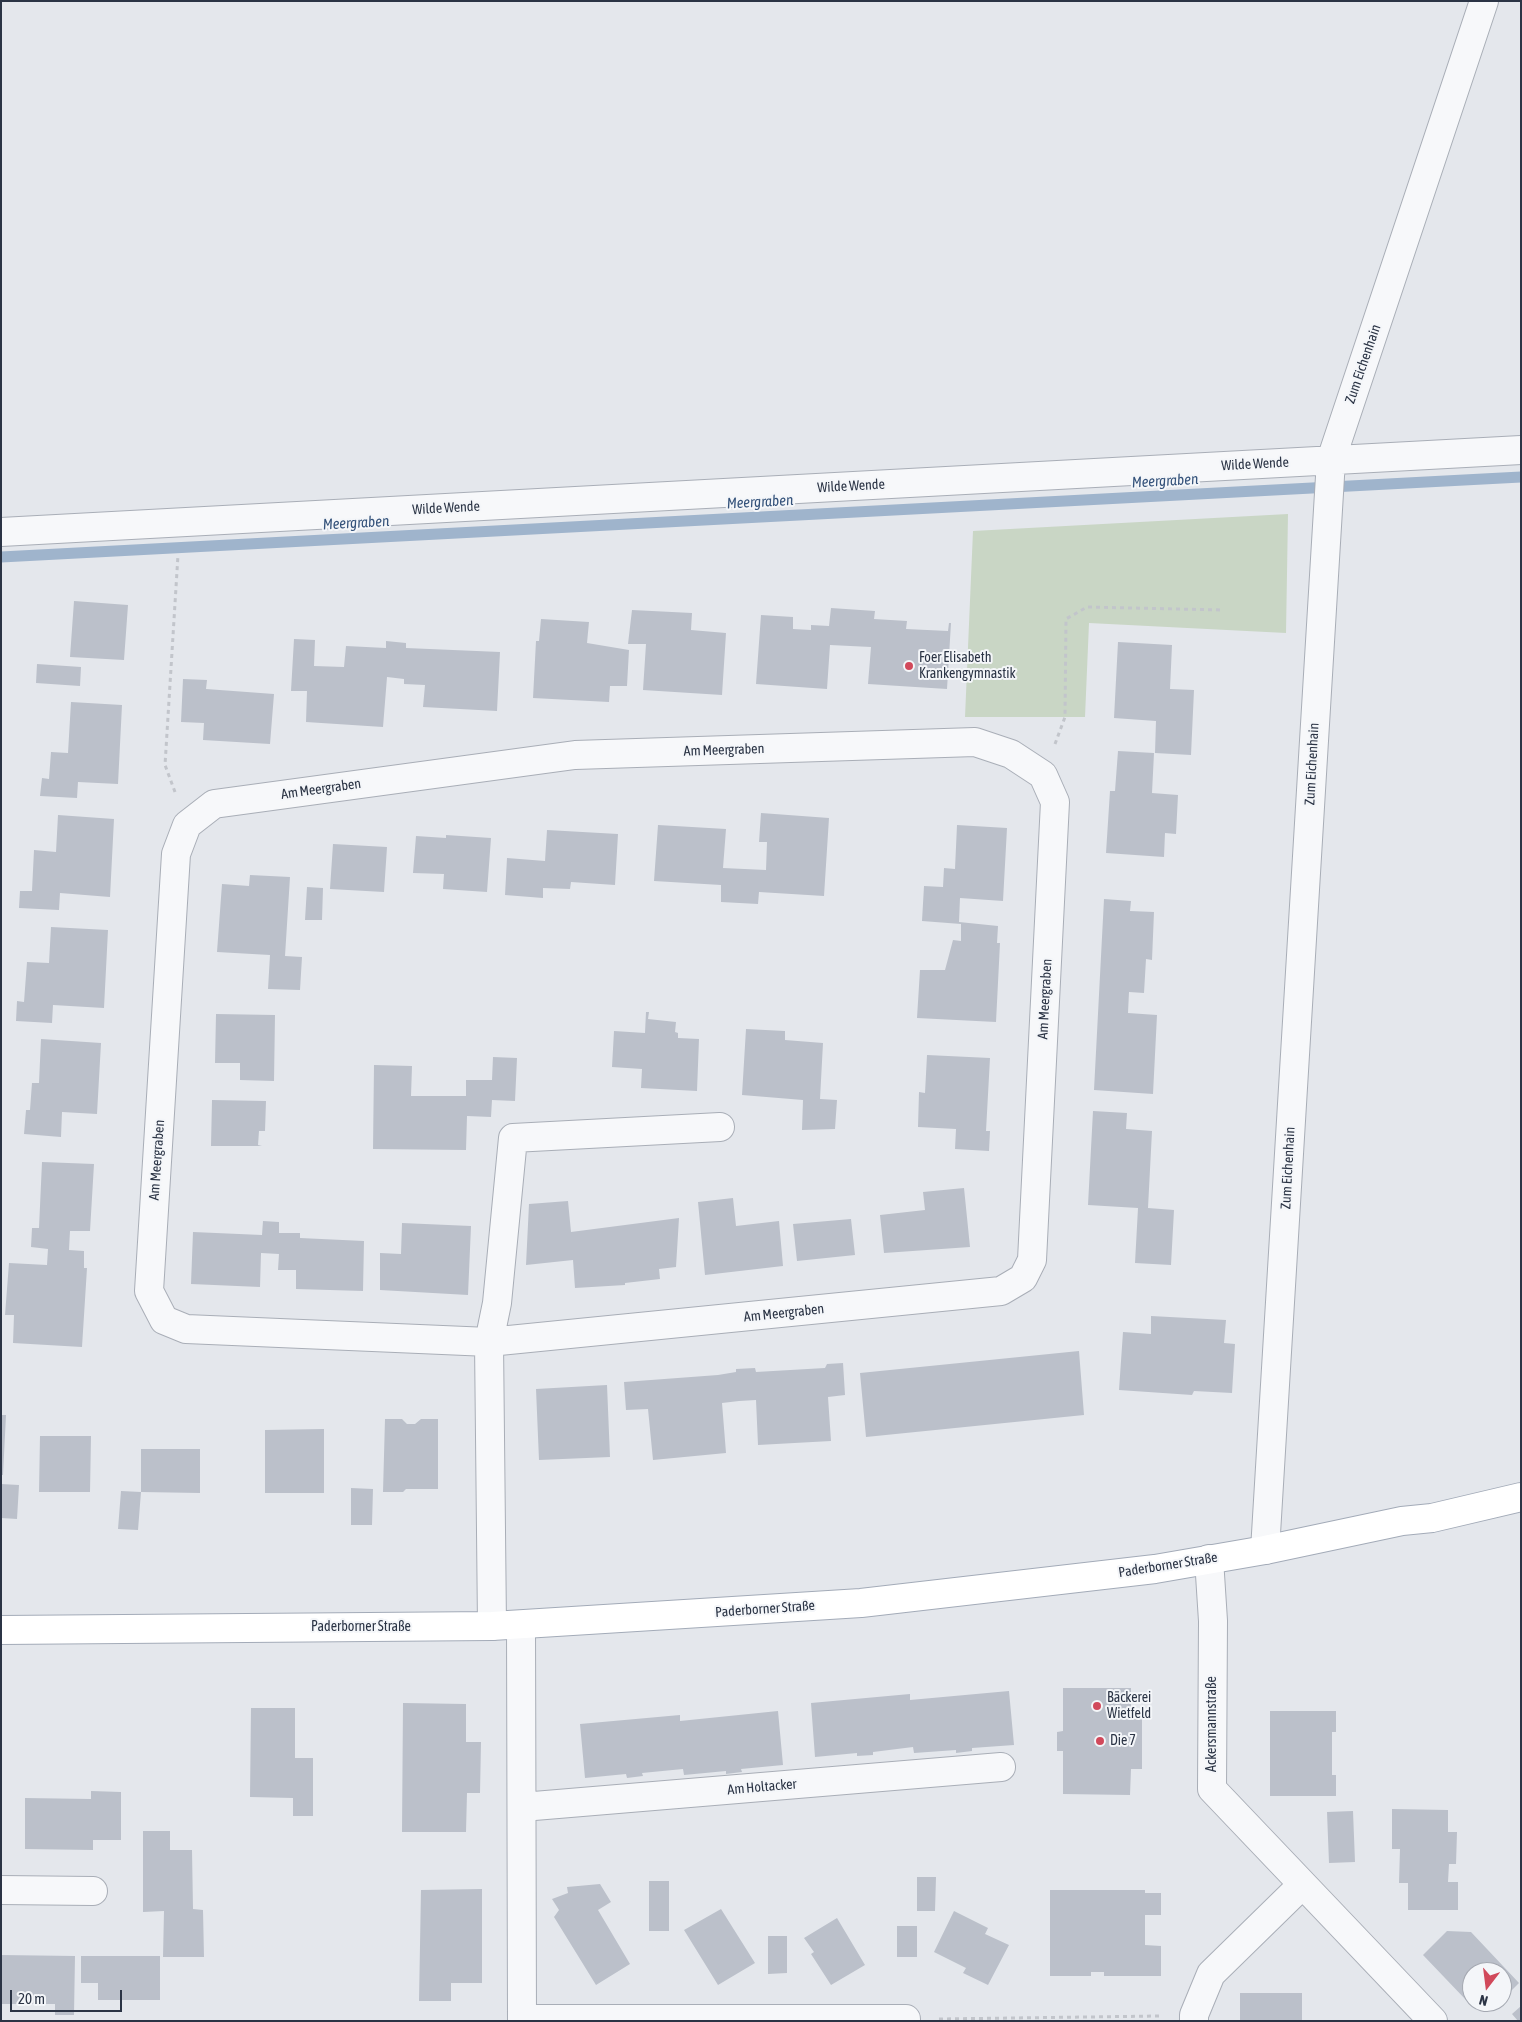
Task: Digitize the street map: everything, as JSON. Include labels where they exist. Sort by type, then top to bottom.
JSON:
[{"type":"main road","name":"Paderborner Straße","points":[[1,1630],[492,1626],[861,1603],[1155,1569],[1265,1550],[1402,1521],[1432,1518],[1521,1497]]},
{"type":"street","name":"Zum Eichenhain","points":[[1265,1550],[1331,460],[1484,1]]},
{"type":"street","name":"Wilde Wende","points":[[1,532],[1521,450]]},
{"type":"street","name":"Am Meergraben","points":[[975,742],[1012,754],[1043,775],[1055,802],[1032,1260],[1023,1278],[1001,1291],[489,1342],[186,1329],[164,1320],[149,1291],[176,854],[187,825],[214,804],[575,754],[975,742]]},
{"type":"street","points":[[492,1626],[489,1342],[497,1303],[513,1138],[720,1127]]},
{"type":"street","name":"Ackersmannstraße","points":[[1209,1559],[1213,1620],[1212,1788],[1433,2021]]},
{"type":"street","points":[[521,1625],[522,2020],[906,2019]]},
{"type":"street","name":"Am Holtacker","points":[[522,1808],[1001,1767]]},
{"type":"street","points":[[1194,2018],[1211,1974],[1302,1885]]},
{"type":"street","points":[[1,1890],[93,1891]]},
{"type":"path","points":[[177,566],[164,765],[187,825]]},
{"type":"path","points":[[1043,775],[1065,717],[1066,618],[1087,607],[1223,610]]},
{"type":"path","points":[[906,2019],[1194,2018]]},
{"type":"green space","points":[[1288,514],[1286,633],[1089,623],[1085,717],[965,717],[973,531]]},
{"type":"building","points":[[74,601],[128,605],[124,660],[70,657]]},
{"type":"building","points":[[831,608],[875,611],[874,619],[907,621],[906,629],[948,631],[949,623],[951,623],[947,689],[868,684],[871,647],[830,645],[827,689],[756,684],[761,615],[793,617],[793,629],[811,630],[811,625],[829,626]]},
{"type":"building","points":[[632,610],[692,613],[691,630],[726,633],[722,695],[643,690],[646,644],[628,644]]},
{"type":"building","points":[[541,619],[589,622],[587,643],[629,650],[627,686],[610,686],[609,702],[533,698],[536,641],[539,641]]},
{"type":"building","points":[[294,639],[315,640],[314,666],[344,667],[346,646],[386,648],[386,641],[406,643],[406,648],[500,652],[497,711],[423,707],[425,685],[404,684],[404,679],[387,677],[383,727],[306,722],[307,691],[291,691]]},
{"type":"building","points":[[1118,642],[1172,645],[1170,689],[1194,690],[1191,755],[1155,753],[1156,721],[1114,718]]},
{"type":"building","points":[[37,664],[81,667],[80,686],[36,683]]},
{"type":"building","points":[[183,679],[207,680],[206,689],[274,694],[270,744],[203,740],[204,723],[181,722]]},
{"type":"building","points":[[71,702],[122,705],[118,784],[78,782],[77,798],[40,796],[42,778],[49,779],[51,752],[68,753]]},
{"type":"building","points":[[1118,751],[1154,753],[1152,793],[1178,795],[1176,834],[1165,833],[1164,857],[1106,853],[1110,791],[1115,791]]},
{"type":"building","points":[[761,813],[829,818],[824,896],[759,892],[758,904],[721,902],[721,885],[654,881],[658,825],[726,829],[723,868],[766,870],[767,842],[759,842]]},
{"type":"building","points":[[58,815],[114,819],[110,897],[60,893],[59,910],[19,908],[20,891],[32,891],[34,850],[56,852]]},
{"type":"building","points":[[957,825],[1007,828],[1003,901],[960,898],[959,922],[998,926],[997,943],[1000,943],[996,1022],[917,1018],[920,970],[945,970],[953,940],[961,941],[961,924],[922,921],[924,886],[943,887],[944,868],[955,869]]},
{"type":"building","points":[[547,830],[618,834],[615,885],[571,882],[570,889],[543,888],[543,898],[505,895],[507,858],[545,861]]},
{"type":"building","points":[[446,835],[491,838],[487,892],[443,889],[444,874],[413,873],[416,836],[446,838]]},
{"type":"building","points":[[333,844],[387,847],[384,892],[330,889]]},
{"type":"building","points":[[250,875],[290,877],[285,956],[302,957],[300,990],[268,989],[270,955],[217,952],[222,884],[249,886]]},
{"type":"building","points":[[307,887],[323,888],[322,920],[305,920]]},
{"type":"building","points":[[1104,899],[1131,901],[1130,911],[1154,912],[1152,960],[1146,959],[1144,993],[1129,992],[1128,1013],[1157,1015],[1153,1094],[1094,1090]]},
{"type":"building","points":[[51,927],[108,930],[104,1008],[53,1005],[52,1023],[16,1021],[17,1001],[24,1002],[27,962],[49,963]]},
{"type":"building","points":[[646,1012],[649,1012],[648,1019],[676,1022],[675,1032],[678,1033],[678,1038],[699,1039],[697,1091],[641,1088],[642,1069],[612,1067],[614,1031],[645,1033]]},
{"type":"building","points":[[216,1014],[275,1015],[274,1081],[240,1080],[240,1063],[215,1063]]},
{"type":"building","points":[[746,1029],[785,1031],[785,1040],[823,1043],[820,1099],[837,1100],[835,1129],[802,1130],[803,1100],[742,1095]]},
{"type":"building","points":[[41,1039],[101,1043],[97,1114],[62,1112],[61,1137],[24,1134],[26,1110],[30,1110],[32,1083],[39,1083]]},
{"type":"building","points":[[927,1055],[990,1058],[986,1131],[990,1131],[989,1151],[955,1149],[956,1129],[918,1127],[919,1092],[925,1093]]},
{"type":"building","points":[[493,1057],[517,1058],[515,1101],[492,1100],[491,1117],[467,1116],[466,1150],[373,1149],[374,1065],[412,1066],[411,1096],[466,1096],[466,1080],[492,1080]]},
{"type":"building","points":[[212,1100],[266,1101],[265,1131],[259,1131],[258,1145],[262,1146],[211,1146]]},
{"type":"building","points":[[1093,1111],[1127,1113],[1126,1129],[1152,1131],[1148,1208],[1174,1210],[1171,1265],[1135,1263],[1138,1208],[1088,1205]]},
{"type":"building","points":[[42,1162],[94,1164],[90,1231],[70,1231],[69,1250],[84,1251],[84,1268],[87,1268],[82,1347],[13,1343],[14,1315],[5,1315],[9,1263],[47,1265],[48,1249],[31,1247],[32,1228],[39,1228]]},
{"type":"building","points":[[964,1188],[970,1247],[884,1253],[880,1215],[925,1210],[923,1192]]},
{"type":"building","points":[[733,1198],[736,1226],[779,1221],[783,1266],[705,1275],[698,1202]]},
{"type":"building","points":[[568,1201],[571,1232],[679,1218],[676,1267],[659,1269],[660,1279],[625,1283],[625,1285],[575,1288],[573,1260],[526,1265],[529,1204]]},
{"type":"building","points":[[851,1219],[855,1255],[797,1261],[793,1224]]},
{"type":"building","points":[[263,1221],[279,1222],[279,1233],[300,1233],[300,1238],[364,1241],[363,1291],[296,1289],[296,1270],[278,1270],[279,1254],[261,1253],[260,1287],[191,1284],[193,1232],[262,1235]]},
{"type":"building","points":[[402,1223],[471,1226],[468,1295],[380,1290],[380,1253],[401,1254]]},
{"type":"building","points":[[1151,1316],[1226,1320],[1224,1343],[1235,1344],[1232,1393],[1194,1391],[1192,1395],[1119,1390],[1123,1332],[1151,1334]]},
{"type":"building","points":[[1079,1351],[1084,1415],[866,1437],[860,1373]]},
{"type":"building","points":[[843,1363],[845,1395],[828,1397],[831,1441],[758,1445],[756,1400],[739,1401],[722,1403],[726,1453],[653,1460],[648,1409],[626,1410],[624,1382],[718,1375],[736,1372],[736,1369],[755,1368],[756,1372],[825,1368],[827,1364]]},
{"type":"building","points":[[607,1385],[610,1457],[539,1460],[536,1389]]},
{"type":"building","points":[[1,1415],[6,1415],[3,1475],[1,1475]]},
{"type":"building","points":[[385,1419],[402,1419],[407,1424],[415,1424],[421,1419],[438,1419],[438,1489],[406,1489],[403,1492],[383,1492]]},
{"type":"building","points":[[324,1429],[324,1493],[265,1493],[265,1430]]},
{"type":"building","points":[[40,1436],[91,1436],[90,1492],[39,1492]]},
{"type":"building","points":[[141,1449],[200,1449],[200,1493],[141,1492]]},
{"type":"building","points":[[1,1484],[19,1485],[17,1519],[1,1518]]},
{"type":"building","points":[[351,1488],[373,1489],[372,1525],[351,1525]]},
{"type":"building","points":[[121,1491],[141,1492],[138,1530],[118,1529]]},
{"type":"building","name":"Die 7","points":[[1063,1688],[1131,1688],[1131,1714],[1142,1713],[1142,1769],[1131,1769],[1130,1795],[1063,1794],[1063,1751],[1057,1751],[1057,1732],[1063,1731]]},
{"type":"building","points":[[1009,1691],[1014,1745],[972,1748],[972,1751],[956,1753],[956,1750],[914,1753],[913,1747],[873,1752],[873,1755],[857,1756],[857,1753],[815,1757],[811,1703],[910,1694],[910,1700]]},
{"type":"building","points":[[403,1703],[466,1704],[466,1742],[481,1742],[480,1793],[467,1793],[466,1832],[402,1832]]},
{"type":"building","points":[[251,1708],[295,1708],[295,1758],[313,1758],[313,1816],[293,1816],[293,1798],[250,1797]]},
{"type":"building","points":[[778,1711],[783,1765],[741,1769],[742,1772],[726,1774],[726,1771],[684,1775],[683,1769],[642,1773],[643,1776],[627,1778],[626,1774],[585,1778],[580,1724],[680,1715],[680,1721]]},
{"type":"building","points":[[1270,1711],[1336,1711],[1336,1732],[1332,1732],[1332,1775],[1336,1775],[1336,1796],[1270,1796]]},
{"type":"building","points":[[91,1791],[121,1792],[121,1840],[93,1840],[93,1850],[25,1849],[25,1798],[91,1799]]},
{"type":"building","points":[[1392,1809],[1448,1810],[1448,1832],[1457,1832],[1456,1864],[1449,1864],[1448,1882],[1458,1882],[1458,1910],[1408,1910],[1408,1883],[1399,1883],[1400,1849],[1392,1849]]},
{"type":"building","points":[[1353,1811],[1355,1862],[1329,1863],[1327,1812]]},
{"type":"building","points":[[143,1831],[170,1831],[170,1850],[192,1850],[193,1909],[203,1910],[204,1957],[163,1957],[164,1911],[143,1912]]},
{"type":"building","points":[[917,1877],[936,1877],[935,1911],[917,1911]]},
{"type":"building","points":[[649,1881],[669,1881],[669,1931],[649,1931]]},
{"type":"building","points":[[600,1884],[611,1902],[598,1910],[630,1964],[596,1985],[554,1917],[559,1910],[552,1899],[568,1893],[567,1887]]},
{"type":"building","points":[[482,1889],[482,1983],[451,1983],[451,2001],[419,2001],[421,1890]]},
{"type":"building","points":[[1050,1890],[1145,1890],[1145,1893],[1161,1893],[1161,1915],[1145,1915],[1145,1945],[1161,1946],[1161,1976],[1104,1976],[1104,1972],[1091,1972],[1091,1976],[1050,1976]]},
{"type":"building","points":[[721,1909],[755,1963],[718,1985],[684,1930]]},
{"type":"building","points":[[954,1911],[988,1928],[985,1934],[1009,1945],[988,1985],[963,1973],[966,1968],[934,1952]]},
{"type":"building","points":[[837,1918],[865,1965],[831,1985],[811,1954],[814,1952],[804,1938]]},
{"type":"building","points":[[897,1926],[917,1926],[917,1957],[897,1957]]},
{"type":"building","points":[[1447,1931],[1471,1932],[1499,1962],[1462,1962],[1462,1996],[1423,1955]]},
{"type":"building","points":[[768,1936],[787,1936],[787,1973],[768,1974]]},
{"type":"building","points":[[1,1955],[75,1956],[74,2015],[55,2015],[55,2004],[1,2004]]},
{"type":"building","points":[[81,1956],[160,1956],[160,2000],[98,2000],[98,1983],[81,1983]]},
{"type":"building","points":[[1512,1976],[1519,1983],[1512,1990]]},
{"type":"building","points":[[1240,1993],[1302,1993],[1302,2021],[1240,2021]]},
{"type":"building","points":[[1521,2006],[1521,2021],[1518,2021],[1512,2014]]},
{"type":"waterway","name":"Meergraben","points":[[1,557],[1521,477]]},
{"type":"place","name":"Foer Elisabeth Krankengymnastik","points":[[909,666]]},
{"type":"place","name":"Bäckerei Wietfeld","points":[[1097,1706]]},
{"type":"place","name":"Die 7","points":[[1100,1741]]}]
